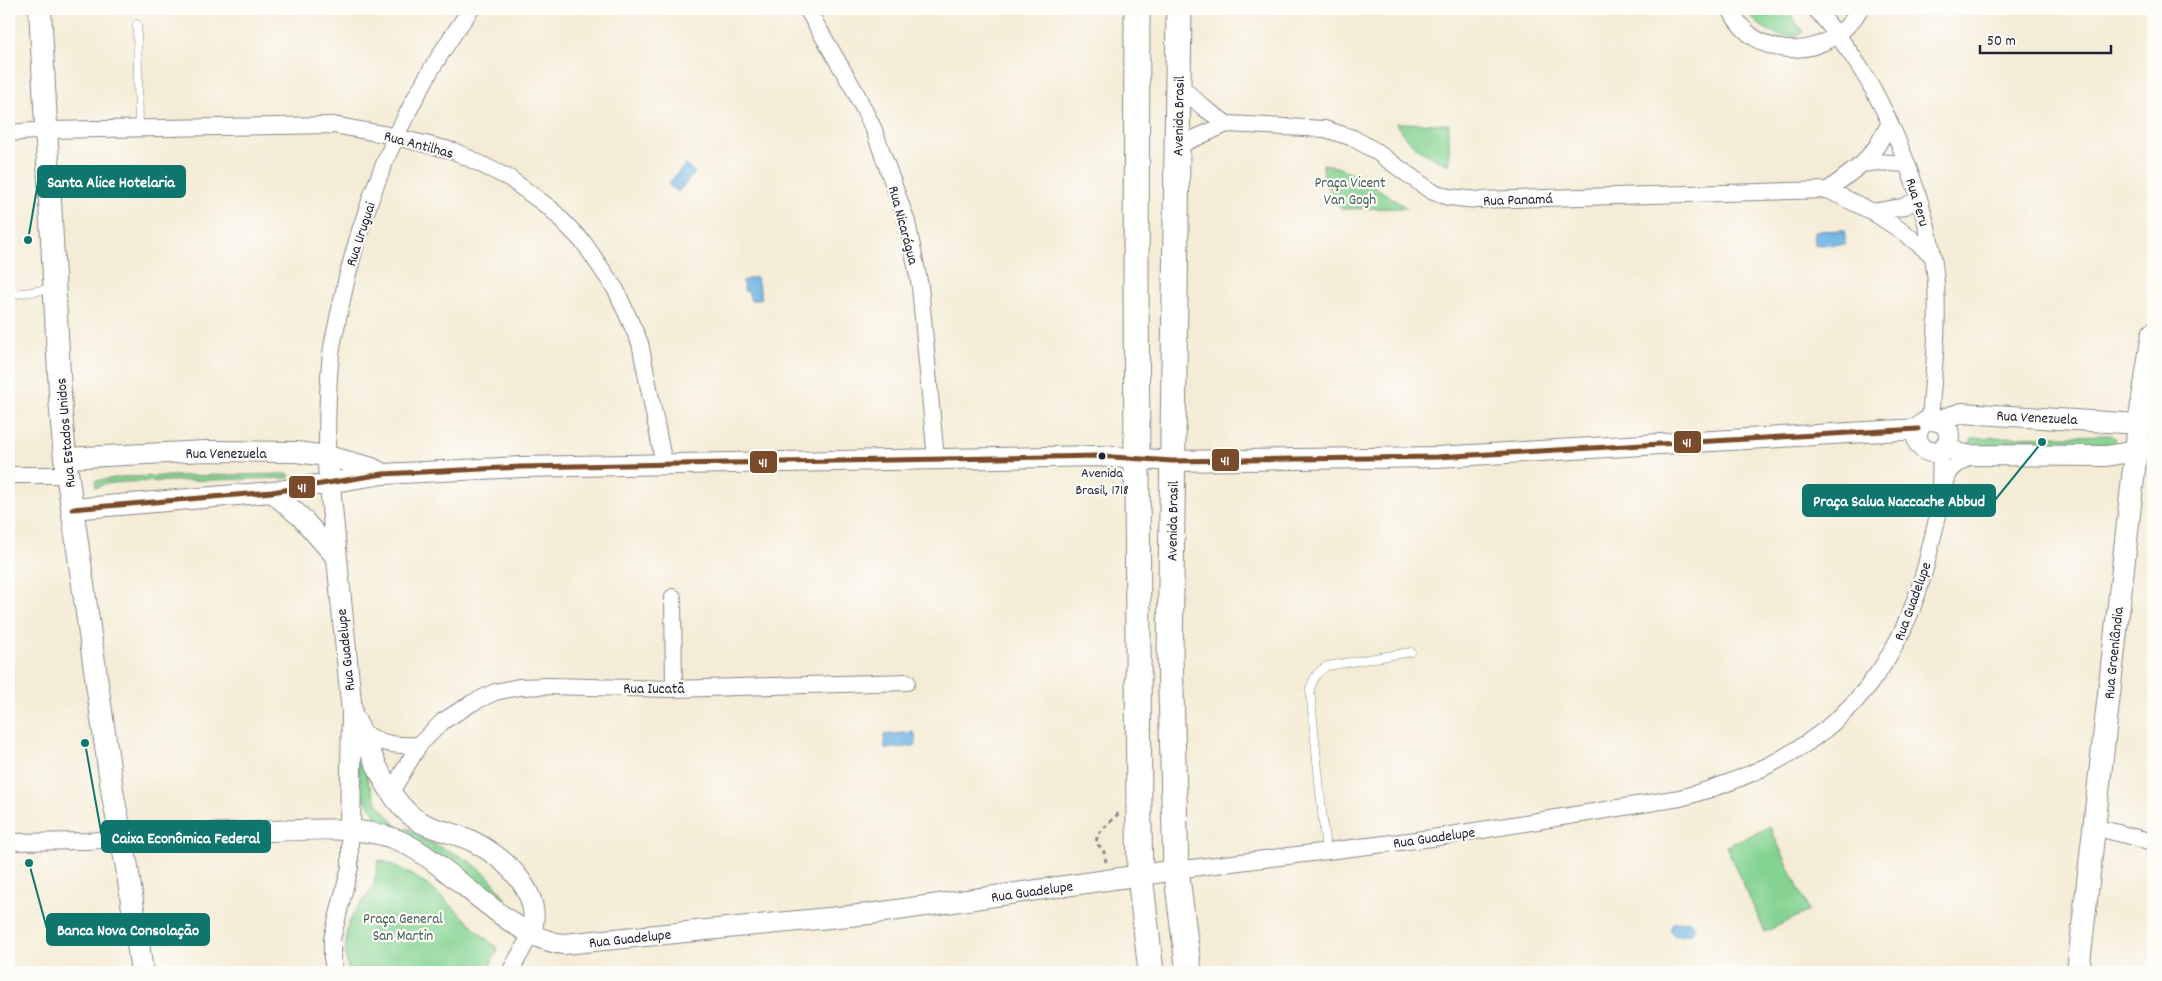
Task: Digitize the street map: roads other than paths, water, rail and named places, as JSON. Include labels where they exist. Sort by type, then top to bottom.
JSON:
[{"type":"main road","name":"Rua Estados Unidos","points":[[40,9],[66,467],[142,972]]},
{"type":"main road","points":[[1137,9],[1139,810],[1140,875],[1151,972]]},
{"type":"main road","name":"Avenida Brasil","points":[[1180,9],[1170,655],[1176,870],[1189,972]]},
{"type":"main road","points":[[1136,144],[1177,146]]},
{"type":"main road","name":"Rua Groenlândia","points":[[2078,972],[2094,827],[2145,449],[2153,334]]},
{"type":"street","name":"Rua Uruguai","points":[[329,482],[327,409],[331,354],[347,272],[383,165],[395,137],[417,93],[471,9]]},
{"type":"street","name":"Rua Nicarágua","points":[[807,9],[855,91],[874,130],[906,222],[920,286],[936,460]]},
{"type":"street","points":[[1730,9],[1738,21],[1754,36],[1779,47],[1807,48],[1818,46],[1837,36],[1847,28],[1860,9]]},
{"type":"street","name":"Rua Peru","points":[[1816,9],[1854,57],[1874,90],[1890,123],[1919,199],[1935,273],[1937,323],[1928,424]]},
{"type":"street","points":[[1178,84],[1204,108],[1227,124]]},
{"type":"street","points":[[1828,190],[1862,164],[1877,146],[1890,123]]},
{"type":"street","name":"Rua Panamá","points":[[1177,146],[1227,124],[1325,129],[1353,138],[1374,150],[1431,191],[1448,198],[1477,200],[1828,190],[1873,212],[1906,234],[1932,255]]},
{"type":"street","name":"Rua Antilhas","points":[[9,133],[46,130],[333,125],[454,151],[509,178],[551,209],[584,243],[616,290],[640,343],[664,464]]},
{"type":"street","points":[[1862,164],[1877,162],[1906,164]]},
{"type":"street","points":[[1873,212],[1902,207],[1919,199]]},
{"type":"street","name":"Rua Venezuela","points":[[72,509],[272,492],[383,474],[553,465],[1098,456],[1172,461],[1436,457],[1928,424],[1962,413],[2146,425]]},
{"type":"street","points":[[1943,448],[1948,432],[1942,424],[1928,424],[1917,437],[1922,448],[1933,452],[1943,448],[1960,454],[2106,456],[2145,449]]},
{"type":"street","name":"Rua Guadelupe","points":[[1938,512],[1943,448]]},
{"type":"street","name":"Rua Venezuela","points":[[66,467],[206,452],[296,452],[327,456],[372,468],[383,474]]},
{"type":"street","name":"Rua Guadelupe","points":[[329,482],[352,712],[350,831],[375,834],[398,840],[420,851],[492,907],[531,934],[557,943],[581,944],[869,914],[1176,870],[1326,852],[1680,798],[1728,783],[1782,760],[1810,742],[1835,722],[1866,691],[1888,661],[1907,624],[1918,592],[1949,472],[1972,454]]},
{"type":"street","points":[[9,475],[66,467]]},
{"type":"street","points":[[272,492],[301,517],[336,557]]},
{"type":"street","points":[[673,597],[674,688]]},
{"type":"street","name":"Rua Iucatã","points":[[391,792],[419,746],[443,721],[472,703],[503,690],[519,687],[547,686],[674,688],[907,682]]},
{"type":"street","points":[[352,712],[391,792],[406,811],[436,830],[473,841],[495,854],[514,870],[527,890],[533,908],[534,926],[510,972]]},
{"type":"street","points":[[363,732],[376,740],[390,745],[419,746]]},
{"type":"street","points":[[2094,827],[2153,842]]},
{"type":"street","points":[[9,842],[88,841],[302,830],[350,831],[350,867],[332,938],[332,958],[335,972]]},
{"type":"lane","points":[[137,24],[139,129]]},
{"type":"lane","points":[[9,295],[55,288]]},
{"type":"lane","points":[[1326,852],[1310,689],[1314,677],[1327,666],[1411,652]]},
{"type":"water","points":[[685,165],[695,173],[678,192],[668,184]]},
{"type":"water","points":[[1845,230],[1845,244],[1815,245],[1814,231]]},
{"type":"water","points":[[756,277],[762,298],[751,301],[748,291],[745,292],[742,281]]},
{"type":"water","points":[[913,732],[916,744],[914,746],[885,749],[884,735]]},
{"type":"water","points":[[1690,921],[1695,926],[1692,934],[1675,936],[1670,930],[1673,923]]},
{"type":"place","name":"Santa Alice Hotelaria","points":[[28,240]]},
{"type":"place","name":"Praça Salua Naccache Abbud","points":[[2042,442]]},
{"type":"place","name":"Avenida Brasil, 1718","points":[[1102,456]]},
{"type":"place","name":"Caixa Econômica Federal","points":[[85,743]]},
{"type":"place","name":"Banca Nova Consolação","points":[[29,863]]},
{"type":"park label","name":"Praça Vicent Van Gogh","points":[[1350,190]]},
{"type":"park label","name":"Praça General San Martin","points":[[403,926]]}]
